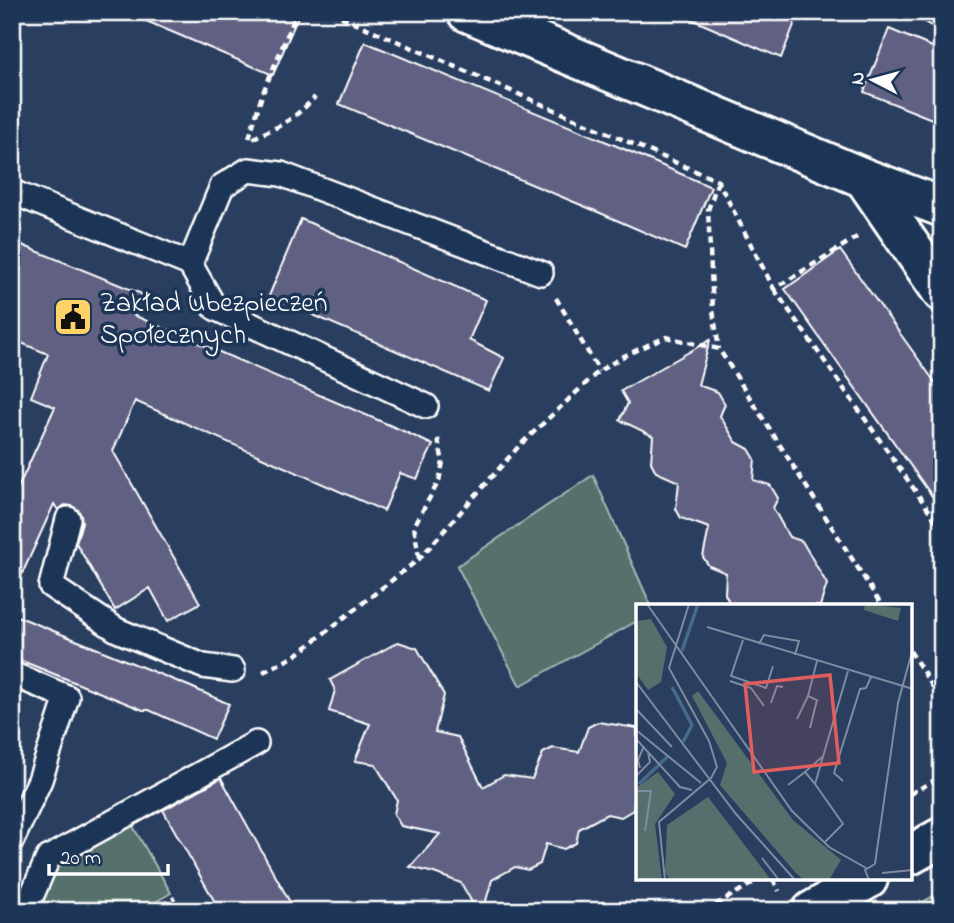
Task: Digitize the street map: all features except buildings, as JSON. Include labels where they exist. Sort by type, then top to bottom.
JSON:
[{"type":"street","points":[[467,12],[864,178],[942,207]]},
{"type":"street","points":[[864,178],[942,292]]},
{"type":"street","points":[[912,854],[942,837]]},
{"type":"street","points":[[812,911],[864,881]]},
{"type":"lane","points":[[933,12],[942,17]]},
{"type":"lane","points":[[190,264],[222,186],[248,170],[281,174],[541,273]]},
{"type":"lane","points":[[12,192],[190,264],[215,308],[426,406]]},
{"type":"lane","points":[[68,519],[51,586],[117,631],[203,666],[233,670]]},
{"type":"lane","points":[[12,674],[67,697],[40,780],[12,840]]},
{"type":"lane","points":[[25,911],[47,858],[256,743]]},
{"type":"path","points":[[297,12],[262,95],[248,142],[300,114],[316,97]]},
{"type":"path","points":[[330,12],[718,181],[774,289],[942,529]]},
{"type":"path","points":[[718,181],[708,210],[713,310],[719,349],[881,604]]},
{"type":"path","points":[[774,289],[891,216]]},
{"type":"path","points":[[541,273],[599,371]]},
{"type":"path","points":[[262,673],[295,656],[419,559],[520,445],[599,371],[666,337],[719,349]]},
{"type":"path","points":[[419,559],[414,526],[439,481],[443,462],[426,406]]},
{"type":"path","points":[[912,654],[936,692]]},
{"type":"path","points":[[912,793],[942,776]]},
{"type":"path","points":[[705,911],[757,881]]},
{"type":"path","points":[[151,911],[175,898]]},
{"type":"green space","points":[[593,475],[650,604],[636,604],[636,622],[520,686],[457,566]]},
{"type":"green space","points":[[130,821],[171,893],[140,911],[117,911],[114,905],[108,911],[34,911],[54,864]]},
{"type":"green space","points":[[942,891],[942,911],[907,911]]},
{"type":"place","name":"Zakład Ubezpieczeń Społecznych","points":[[73,317]]}]
